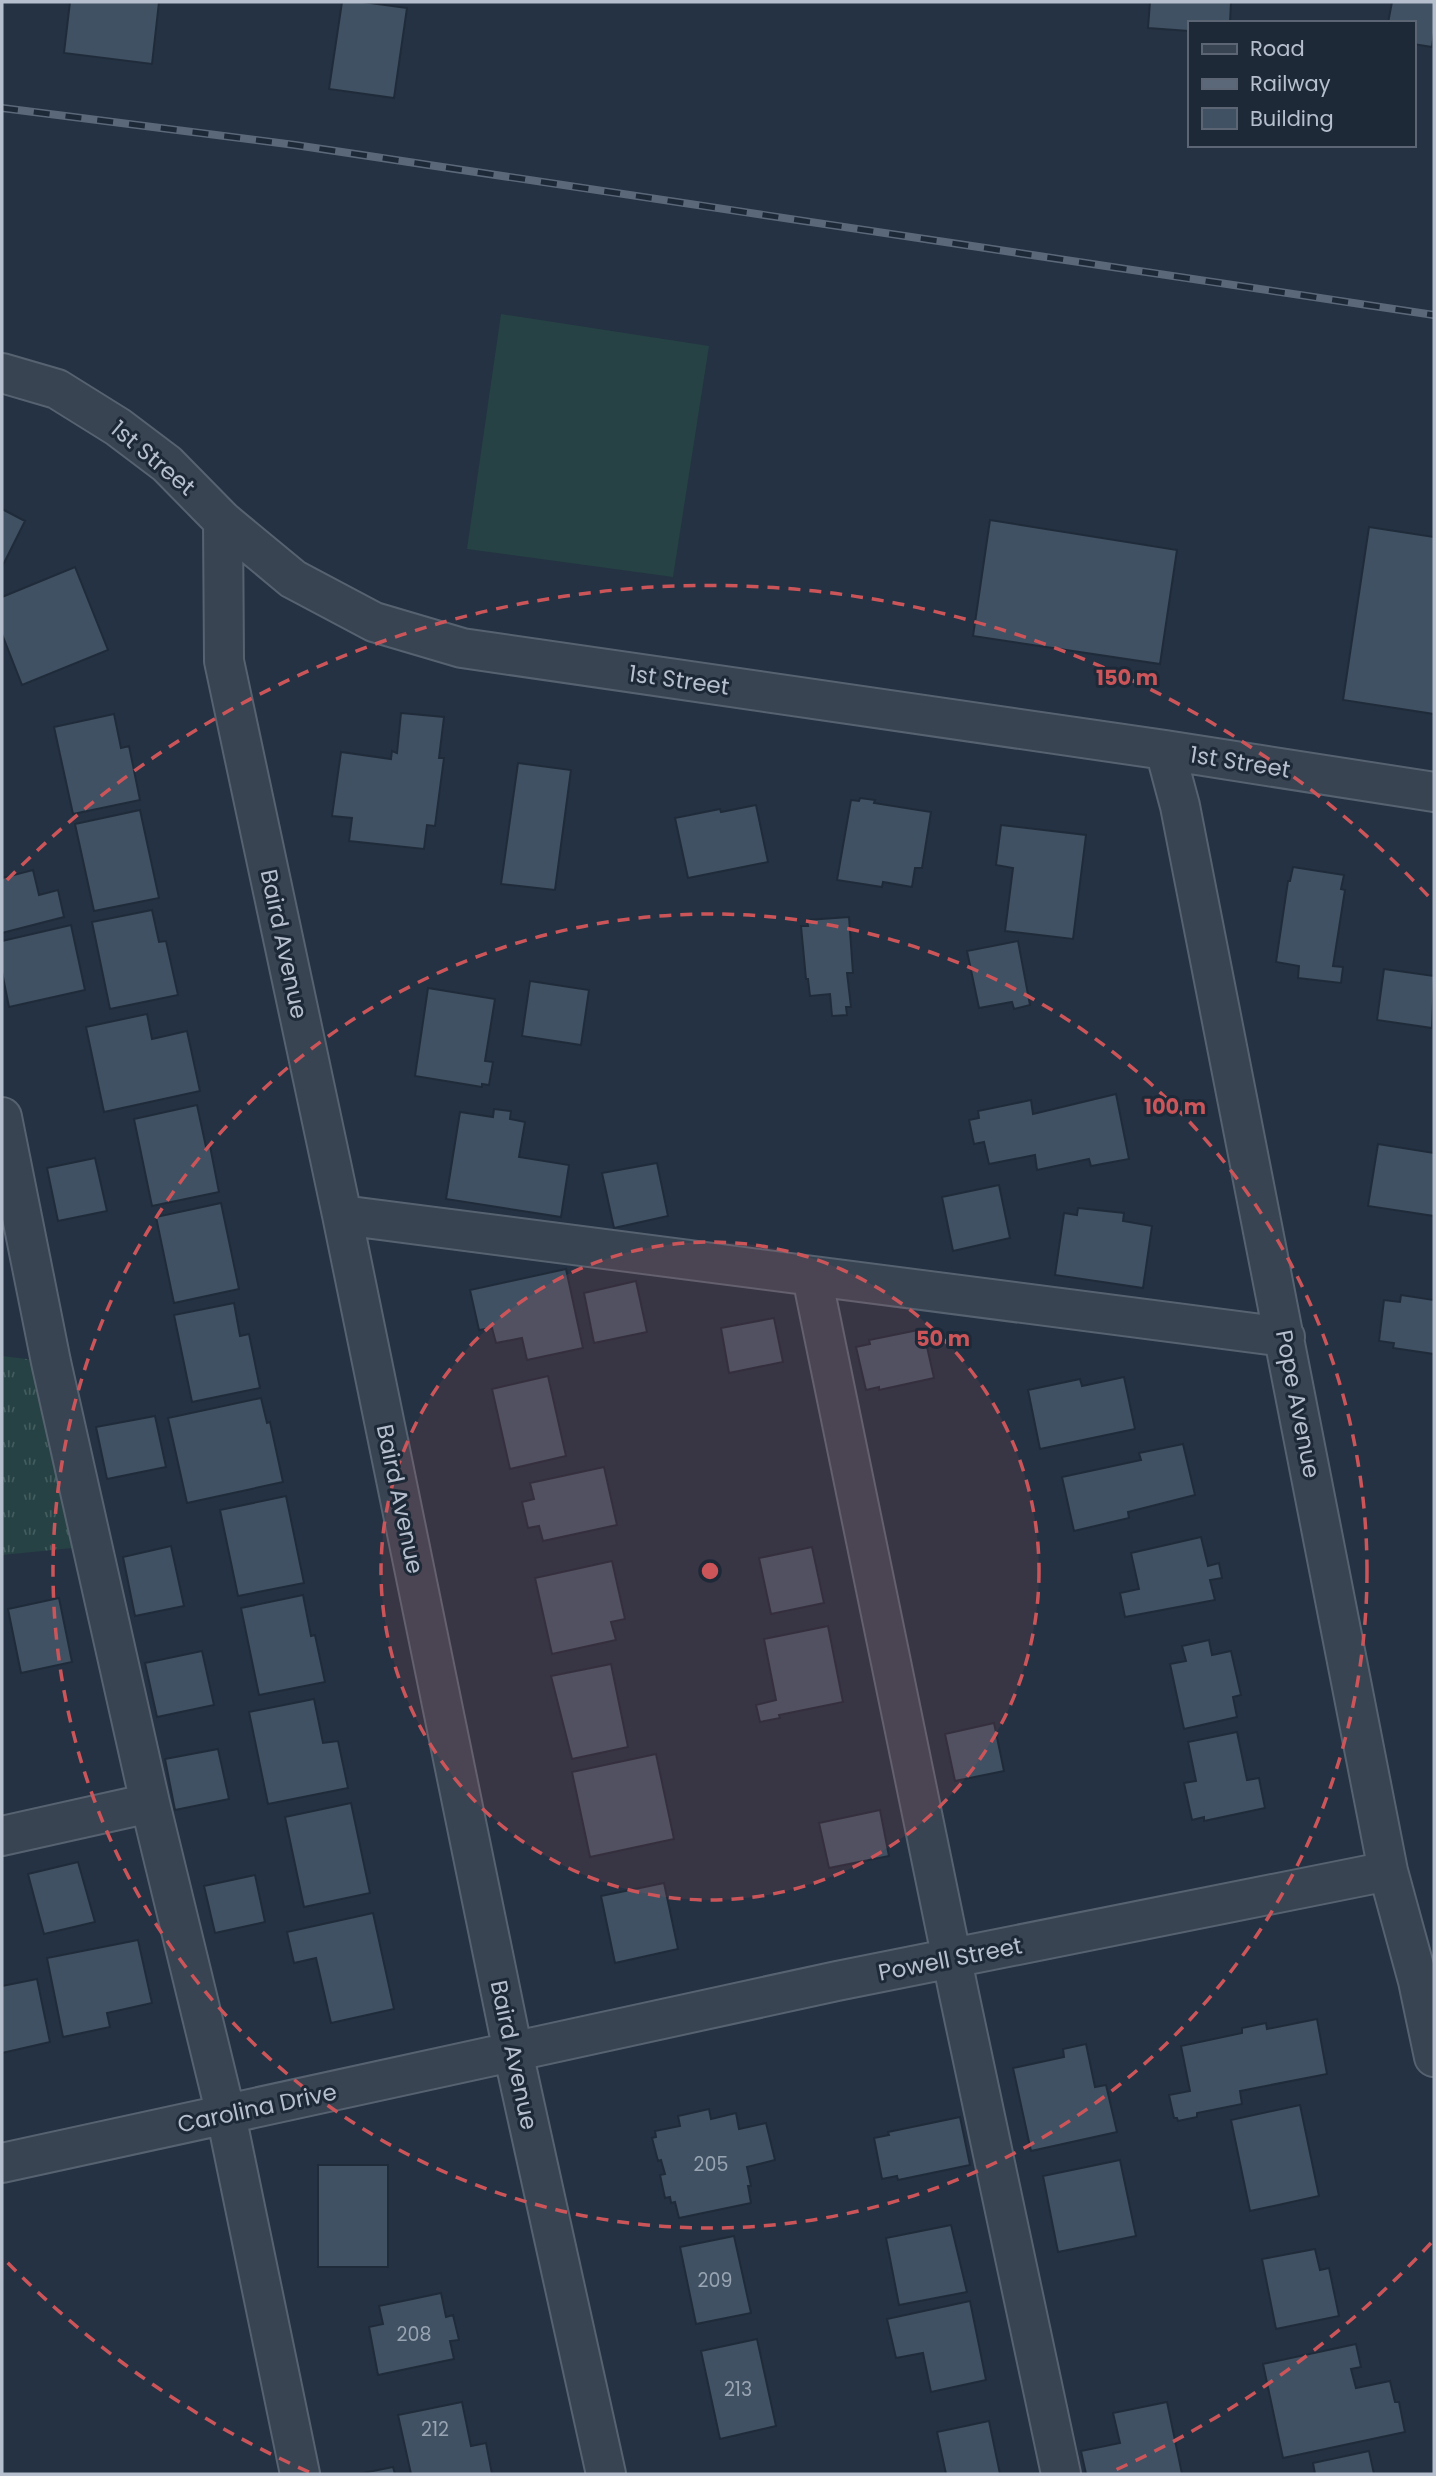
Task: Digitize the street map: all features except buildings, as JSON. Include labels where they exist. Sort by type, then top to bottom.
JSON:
[{"type":"street","name":"1st Street","points":[[2,373],[58,389],[118,427],[167,464],[223,521],[293,579],[374,622],[462,648],[1165,750],[1434,792]]},
{"type":"street","name":"Baird Avenue","points":[[223,521],[224,661],[342,1215],[513,2052],[606,2474]]},
{"type":"street","name":"Pope Avenue","points":[[1165,750],[1180,806],[1388,1871],[1426,1979],[1434,2057]]},
{"type":"street","points":[[2,1117],[51,1362],[150,1803],[226,2115],[300,2474]]},
{"type":"street","points":[[342,1215],[1285,1337]]},
{"type":"street","points":[[811,1277],[1061,2474]]},
{"type":"street","points":[[2,1836],[150,1803]]},
{"type":"street","name":"Powell Street","points":[[513,2052],[837,1981],[1388,1871]]},
{"type":"street","name":"Carolina Drive","points":[[2,2163],[513,2052]]},
{"type":"green space","points":[[501,314],[709,346],[673,577],[467,549]]},
{"type":"green space","points":[[2,1356],[51,1362],[92,1546],[2,1555]]},
{"type":"railway","points":[[2,108],[295,145],[1434,315]]}]
